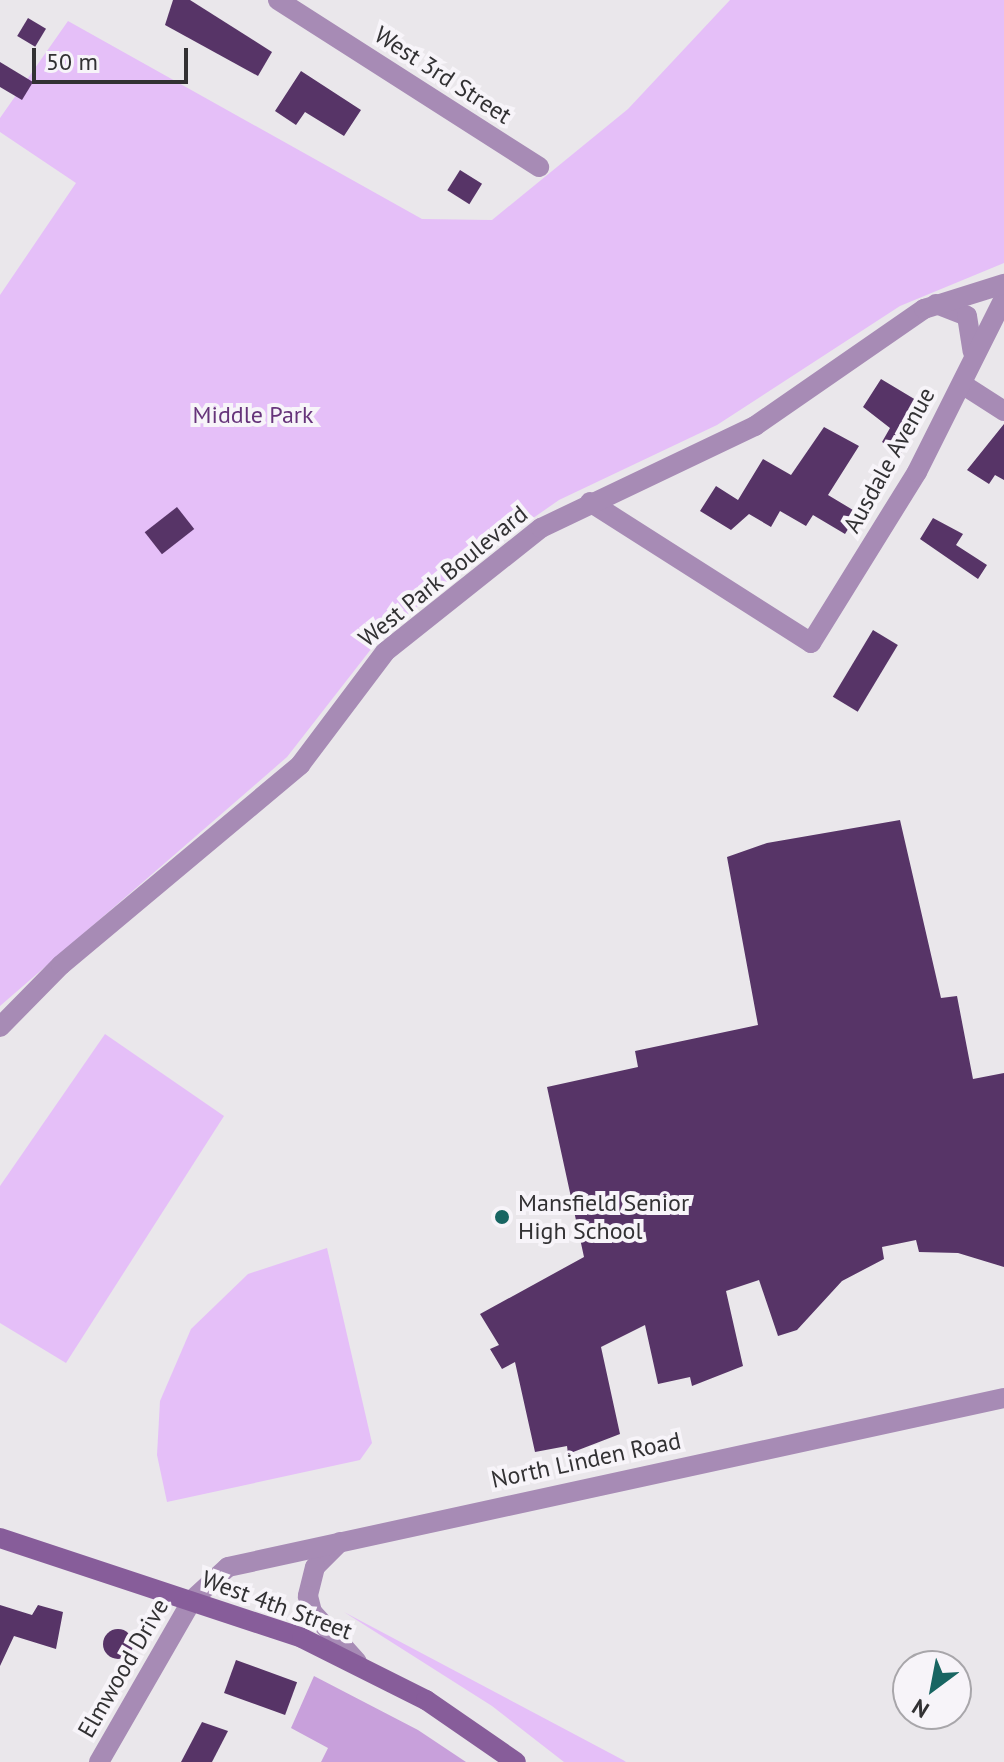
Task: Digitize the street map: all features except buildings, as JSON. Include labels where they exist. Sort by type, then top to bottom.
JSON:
[{"type":"main road","name":"West 4th Street","points":[[0,1538],[192,1600],[357,1662],[516,1762]]},
{"type":"street","name":"West 3rd Street","points":[[278,0],[539,167]]},
{"type":"street","name":"West Park Boulevard","points":[[0,1027],[72,956],[300,765],[364,674],[405,634],[541,528],[755,426],[936,304],[1004,284]]},
{"type":"street","name":"Ausdale Avenue","points":[[590,502],[811,643],[917,472],[1004,298]]},
{"type":"street","points":[[936,304],[958,310],[974,326],[971,364]]},
{"type":"street","points":[[962,384],[1004,411]]},
{"type":"street","name":"North Linden Road","points":[[192,1600],[228,1567],[1004,1398]]},
{"type":"street","points":[[340,1542],[315,1567],[308,1596],[312,1612],[357,1662]]},
{"type":"street","name":"Elmwood Drive","points":[[99,1762],[192,1600]]},
{"type":"green space","name":"Middle Park","points":[[730,0],[1004,0],[1004,263],[900,306],[717,425],[559,500],[490,548],[382,635],[287,757],[0,1006],[0,295],[76,183],[0,132],[0,118],[68,21],[422,219],[492,220],[628,109]]},
{"type":"green space","points":[[105,1034],[224,1116],[66,1363],[0,1323],[0,1186]]},
{"type":"green space","points":[[327,1248],[372,1443],[360,1460],[167,1502],[157,1455],[160,1401],[191,1329],[248,1274]]},
{"type":"green space","points":[[344,1612],[626,1762],[564,1762],[492,1706]]},
{"type":"shaded area","points":[[314,1676],[418,1730],[466,1762],[321,1762],[328,1748],[291,1728]]},
{"type":"place","name":"Mansfield Senior High School","points":[[502,1217]]}]
